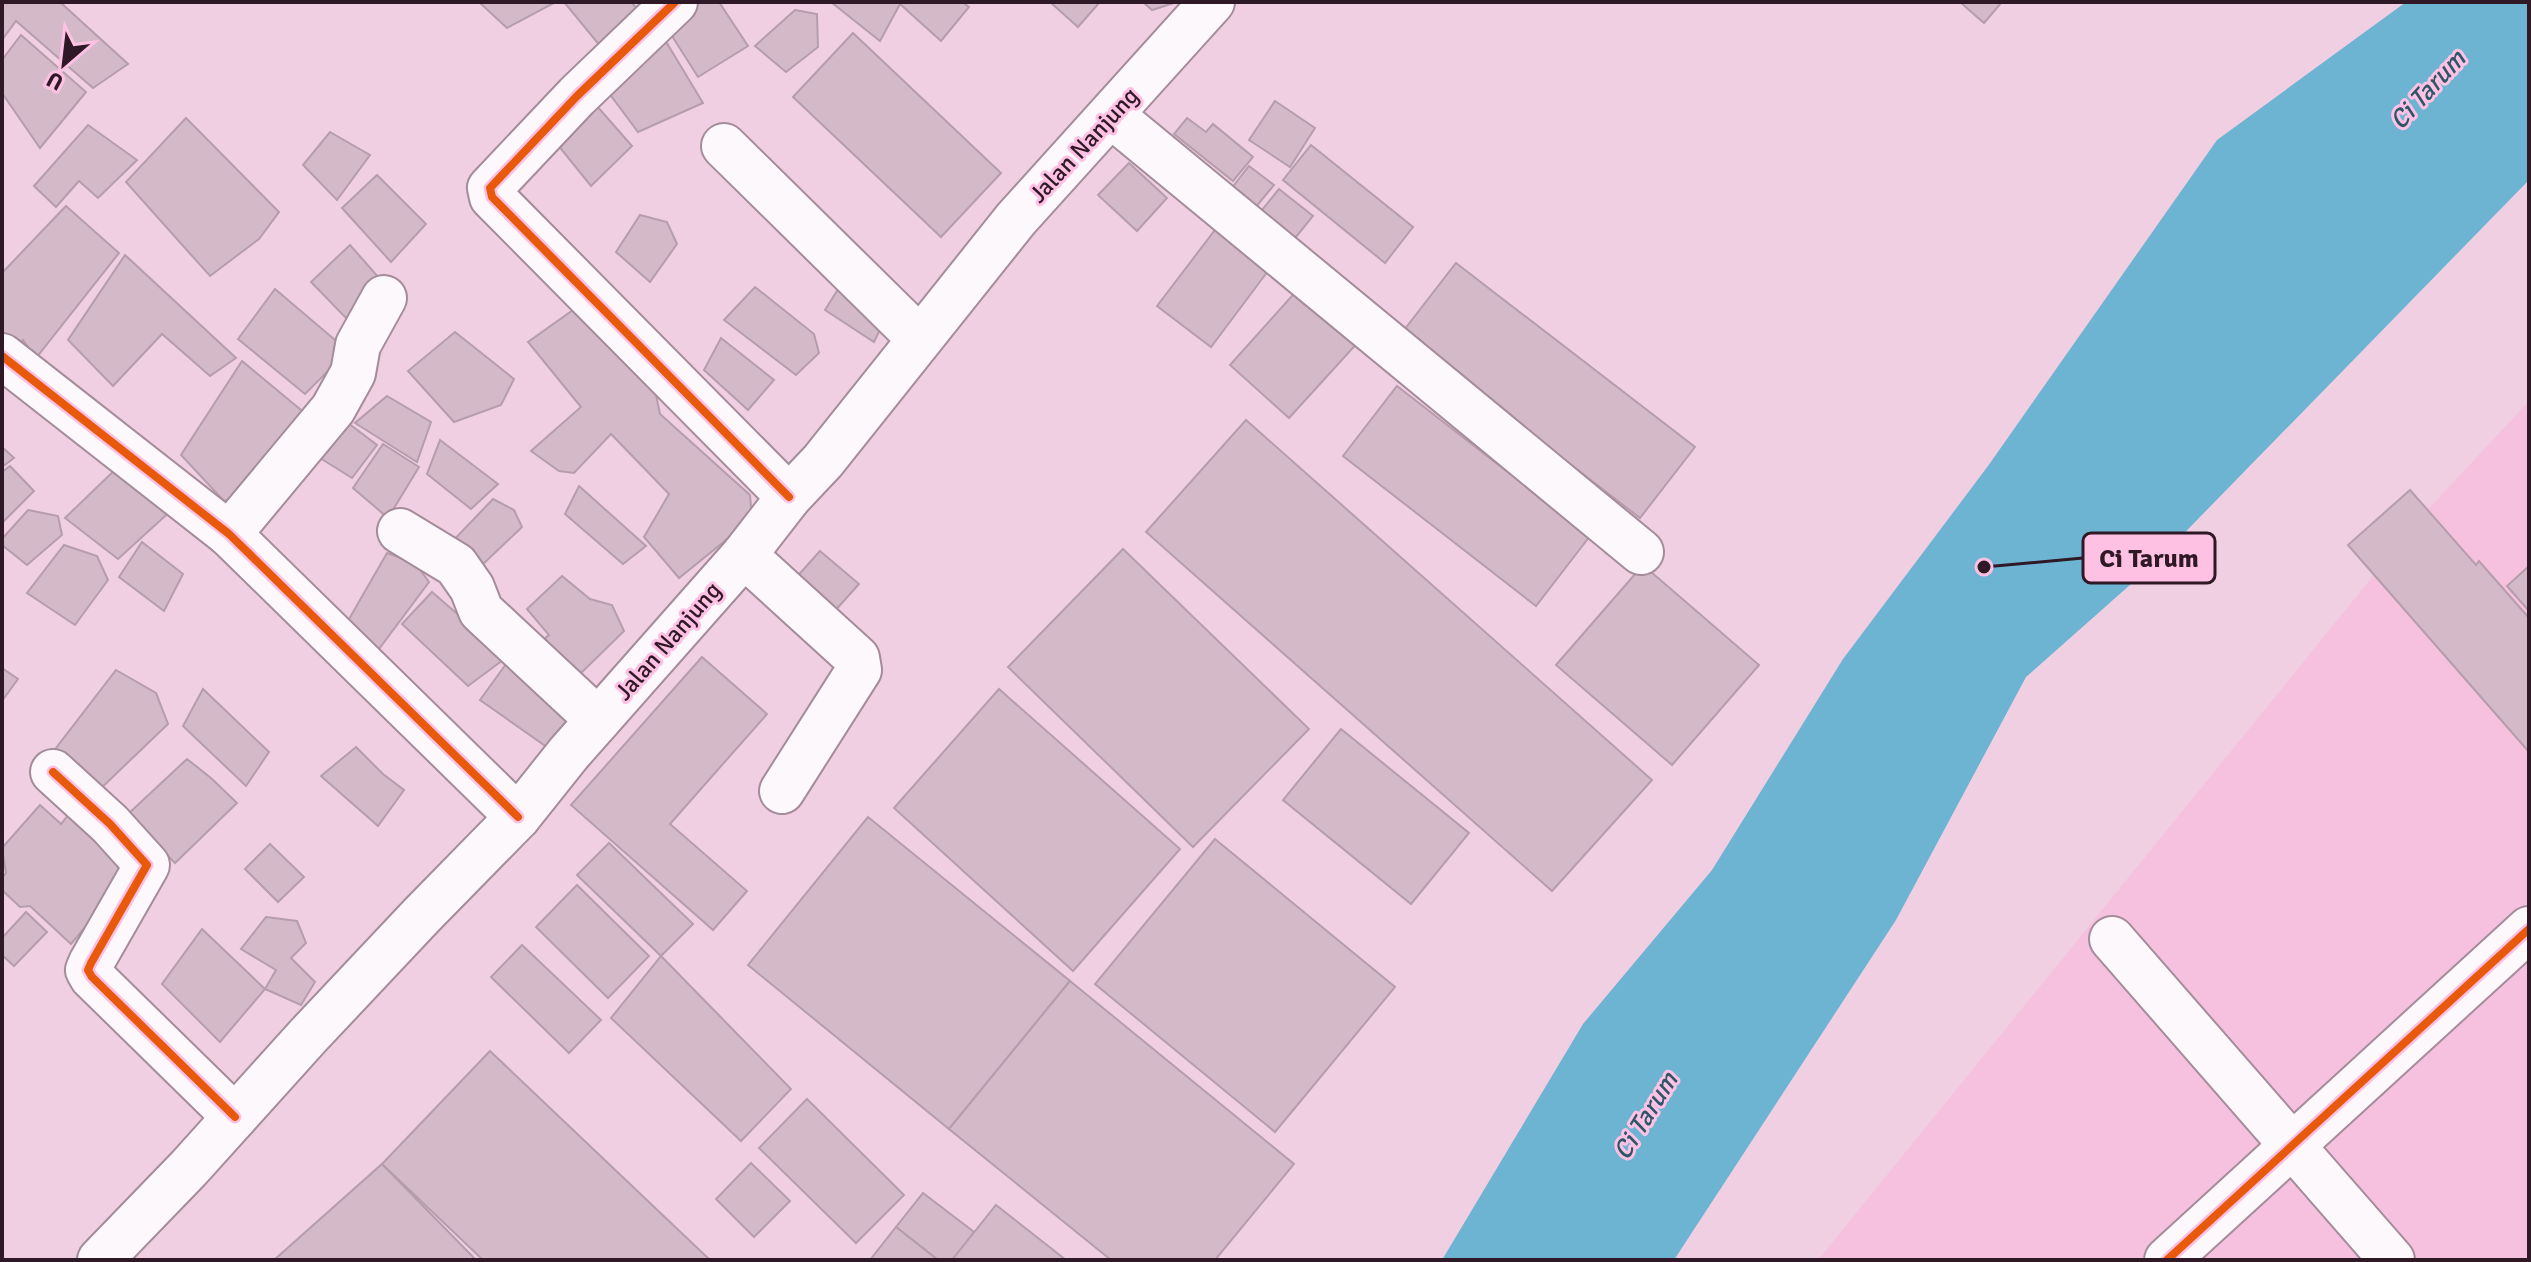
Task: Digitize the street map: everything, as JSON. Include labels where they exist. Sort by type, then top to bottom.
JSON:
[{"type":"street","points":[[675,2],[577,96],[490,188],[492,197],[789,497]]},
{"type":"street","name":"Jalan Nanjung","points":[[100,1260],[390,948],[518,817],[833,449],[1016,219],[1212,2]]},
{"type":"street","points":[[1111,115],[1641,552]]},
{"type":"street","points":[[724,146],[919,338]]},
{"type":"street","points":[[229,534],[333,409],[353,373],[358,345],[384,298]]},
{"type":"street","points":[[2,356],[229,534],[518,817]]},
{"type":"street","points":[[400,531],[456,565],[472,588],[481,611],[598,720]]},
{"type":"street","points":[[744,555],[857,658],[859,670],[782,791]]},
{"type":"street","points":[[53,772],[110,824],[147,865],[88,970],[235,1117]]},
{"type":"street","points":[[2167,1260],[2529,929]]},
{"type":"street","points":[[2112,939],[2392,1260]]},
{"type":"shaded area","points":[[2529,401],[2529,1260],[1818,1260],[2421,517]]},
{"type":"water","points":[[2406,2],[2529,2],[2529,180],[2157,561],[2026,677],[1896,920],[1674,1260],[1442,1260],[1583,1024],[1712,870],[1843,659],[1988,466],[2217,140]]},
{"type":"building","points":[[2,2],[60,2],[128,64],[93,88],[16,21],[2,40]]},
{"type":"building","points":[[479,2],[554,2],[554,3],[507,28]]},
{"type":"building","points":[[564,2],[631,2],[641,13],[601,47]]},
{"type":"building","points":[[689,2],[719,2],[748,46],[698,77],[665,25]]},
{"type":"building","points":[[831,2],[897,2],[900,4],[880,41]]},
{"type":"building","points":[[962,2],[969,7],[941,41],[900,4]]},
{"type":"building","points":[[1050,2],[1097,2],[1099,3],[1078,27]]},
{"type":"building","points":[[1143,2],[1177,2],[1152,10]]},
{"type":"building","points":[[1960,2],[2002,2],[1984,23]]},
{"type":"building","points":[[795,10],[817,14],[818,47],[786,72],[755,46]]},
{"type":"building","points":[[656,25],[703,103],[638,132],[603,85]]},
{"type":"building","points":[[853,33],[1001,173],[941,237],[793,97]]},
{"type":"building","points":[[21,35],[86,92],[40,148],[2,93],[2,60]]},
{"type":"building","points":[[589,97],[632,146],[591,186],[553,139]]},
{"type":"building","points":[[1275,101],[1315,128],[1290,167],[1249,140]]},
{"type":"building","points":[[186,118],[279,212],[259,239],[210,276],[126,182]]},
{"type":"building","points":[[1187,118],[1206,132],[1213,124],[1253,157],[1233,181],[1174,134]]},
{"type":"building","points":[[88,125],[137,160],[98,198],[79,181],[56,207],[34,186]]},
{"type":"building","points":[[330,132],[370,155],[337,200],[303,165]]},
{"type":"building","points":[[1311,145],[1413,227],[1385,263],[1283,180]]},
{"type":"building","points":[[1129,163],[1167,198],[1137,231],[1098,195]]},
{"type":"building","points":[[1249,166],[1274,185],[1255,208],[1231,189]]},
{"type":"building","points":[[377,175],[426,224],[391,262],[342,208]]},
{"type":"building","points":[[1279,189],[1313,216],[1287,248],[1253,221]]},
{"type":"building","points":[[66,206],[119,253],[36,358],[23,340],[8,356],[2,347],[2,273]]},
{"type":"building","points":[[640,215],[667,222],[677,244],[650,282],[616,252]]},
{"type":"building","points":[[1218,226],[1271,267],[1211,347],[1157,306]]},
{"type":"building","points":[[350,245],[380,279],[348,320],[311,282]]},
{"type":"building","points":[[125,255],[236,358],[210,376],[162,334],[113,386],[68,340]]},
{"type":"building","points":[[1456,263],[1695,447],[1640,518],[1401,334]]},
{"type":"building","points":[[847,275],[887,315],[874,342],[825,310]]},
{"type":"building","points":[[755,287],[814,334],[819,353],[796,375],[724,320]]},
{"type":"building","points":[[1300,287],[1360,340],[1289,418],[1230,365]]},
{"type":"building","points":[[275,289],[348,351],[305,394],[238,339]]},
{"type":"building","points":[[573,310],[599,330],[656,395],[660,414],[750,495],[752,519],[679,578],[644,537],[669,494],[611,434],[574,473],[559,471],[531,451],[581,407],[528,342]]},
{"type":"building","points":[[455,332],[514,379],[501,405],[454,422],[408,371]]},
{"type":"building","points":[[721,338],[774,380],[748,410],[704,370]]},
{"type":"building","points":[[242,361],[307,415],[254,490],[224,501],[181,455]]},
{"type":"building","points":[[1397,386],[1590,536],[1536,606],[1343,456]]},
{"type":"building","points":[[387,396],[431,422],[417,462],[355,423]]},
{"type":"building","points":[[340,417],[377,445],[352,478],[320,458]]},
{"type":"building","points":[[1246,420],[1652,780],[1552,891],[1146,532]]},
{"type":"building","points":[[440,440],[498,484],[471,509],[427,474]]},
{"type":"building","points":[[383,444],[419,467],[388,518],[353,488]]},
{"type":"building","points":[[2,447],[14,458],[2,467]]},
{"type":"building","points":[[122,463],[175,507],[118,559],[65,518]]},
{"type":"building","points":[[10,466],[34,491],[2,523],[2,472]]},
{"type":"building","points":[[579,486],[646,546],[623,564],[565,514]]},
{"type":"building","points":[[2410,490],[2476,565],[2479,561],[2529,618],[2529,752],[2348,545]]},
{"type":"building","points":[[493,499],[514,510],[522,527],[477,570],[449,545]]},
{"type":"building","points":[[28,510],[58,516],[62,535],[27,565],[2,545],[2,539]]},
{"type":"building","points":[[142,542],[183,574],[164,611],[119,577]]},
{"type":"building","points":[[64,545],[97,556],[108,580],[75,625],[27,593]]},
{"type":"building","points":[[1123,549],[1309,729],[1193,847],[1008,667]]},
{"type":"building","points":[[820,551],[859,584],[824,623],[786,589]]},
{"type":"building","points":[[387,553],[415,563],[429,582],[370,661],[341,633]]},
{"type":"building","points":[[1643,565],[1759,665],[1672,765],[1556,665]]},
{"type":"building","points":[[2529,566],[2529,611],[2507,586]]},
{"type":"building","points":[[562,576],[590,599],[612,605],[624,631],[575,679],[536,645],[549,635],[527,609]]},
{"type":"building","points":[[432,592],[507,657],[468,686],[402,624]]},
{"type":"building","points":[[702,657],[767,714],[670,824],[747,891],[713,930],[571,805]]},
{"type":"building","points":[[509,660],[577,719],[554,752],[480,700]]},
{"type":"building","points":[[2,668],[18,679],[2,701]]},
{"type":"building","points":[[116,670],[156,693],[168,724],[96,793],[53,752]]},
{"type":"building","points":[[203,689],[269,752],[246,786],[183,726]]},
{"type":"building","points":[[999,689],[1180,849],[1073,971],[894,808]]},
{"type":"building","points":[[1341,729],[1469,833],[1411,904],[1283,800]]},
{"type":"building","points":[[356,747],[404,790],[378,826],[321,776]]},
{"type":"building","points":[[187,759],[237,803],[175,863],[127,815]]},
{"type":"building","points":[[40,805],[61,824],[73,809],[104,836],[103,850],[131,873],[71,944],[30,906],[20,907],[2,890],[2,878],[6,873],[2,848]]},
{"type":"building","points":[[868,817],[1070,981],[949,1129],[748,965]]},
{"type":"building","points":[[1215,839],[1395,987],[1275,1132],[1095,984]]},
{"type":"building","points":[[609,843],[693,924],[661,956],[577,875]]},
{"type":"building","points":[[270,844],[304,877],[278,902],[245,869]]},
{"type":"building","points":[[577,885],[649,956],[608,998],[536,927]]},
{"type":"building","points":[[26,912],[47,932],[14,966],[2,955],[2,938]]},
{"type":"building","points":[[266,917],[297,921],[306,943],[291,958],[315,982],[301,1005],[265,989],[276,970],[241,949]]},
{"type":"building","points":[[202,929],[265,989],[220,1042],[162,984]]},
{"type":"building","points":[[522,945],[601,1020],[569,1053],[491,977]]},
{"type":"building","points":[[661,956],[791,1089],[741,1141],[611,1018]]},
{"type":"building","points":[[1070,981],[1294,1164],[1215,1260],[1111,1260],[949,1129]]},
{"type":"building","points":[[490,1051],[710,1260],[483,1260],[382,1164]]},
{"type":"building","points":[[807,1099],[904,1195],[856,1243],[759,1148]]},
{"type":"building","points":[[751,1163],[790,1201],[754,1237],[716,1199]]},
{"type":"building","points":[[382,1164],[476,1260],[274,1260]]},
{"type":"building","points":[[923,1193],[974,1232],[953,1260],[938,1260],[896,1227]]},
{"type":"building","points":[[996,1205],[1066,1260],[952,1260]]},
{"type":"building","points":[[896,1227],[938,1260],[870,1260]]},
{"type":"cycle path","points":[[675,2],[577,96],[490,188],[492,197],[789,497]]},
{"type":"cycle path","points":[[2,356],[229,534],[518,817]]},
{"type":"cycle path","points":[[53,772],[110,824],[147,865],[88,970],[235,1117]]},
{"type":"cycle path","points":[[2167,1260],[2529,929]]},
{"type":"place","name":"Ci Tarum","points":[[1984,567]]}]
